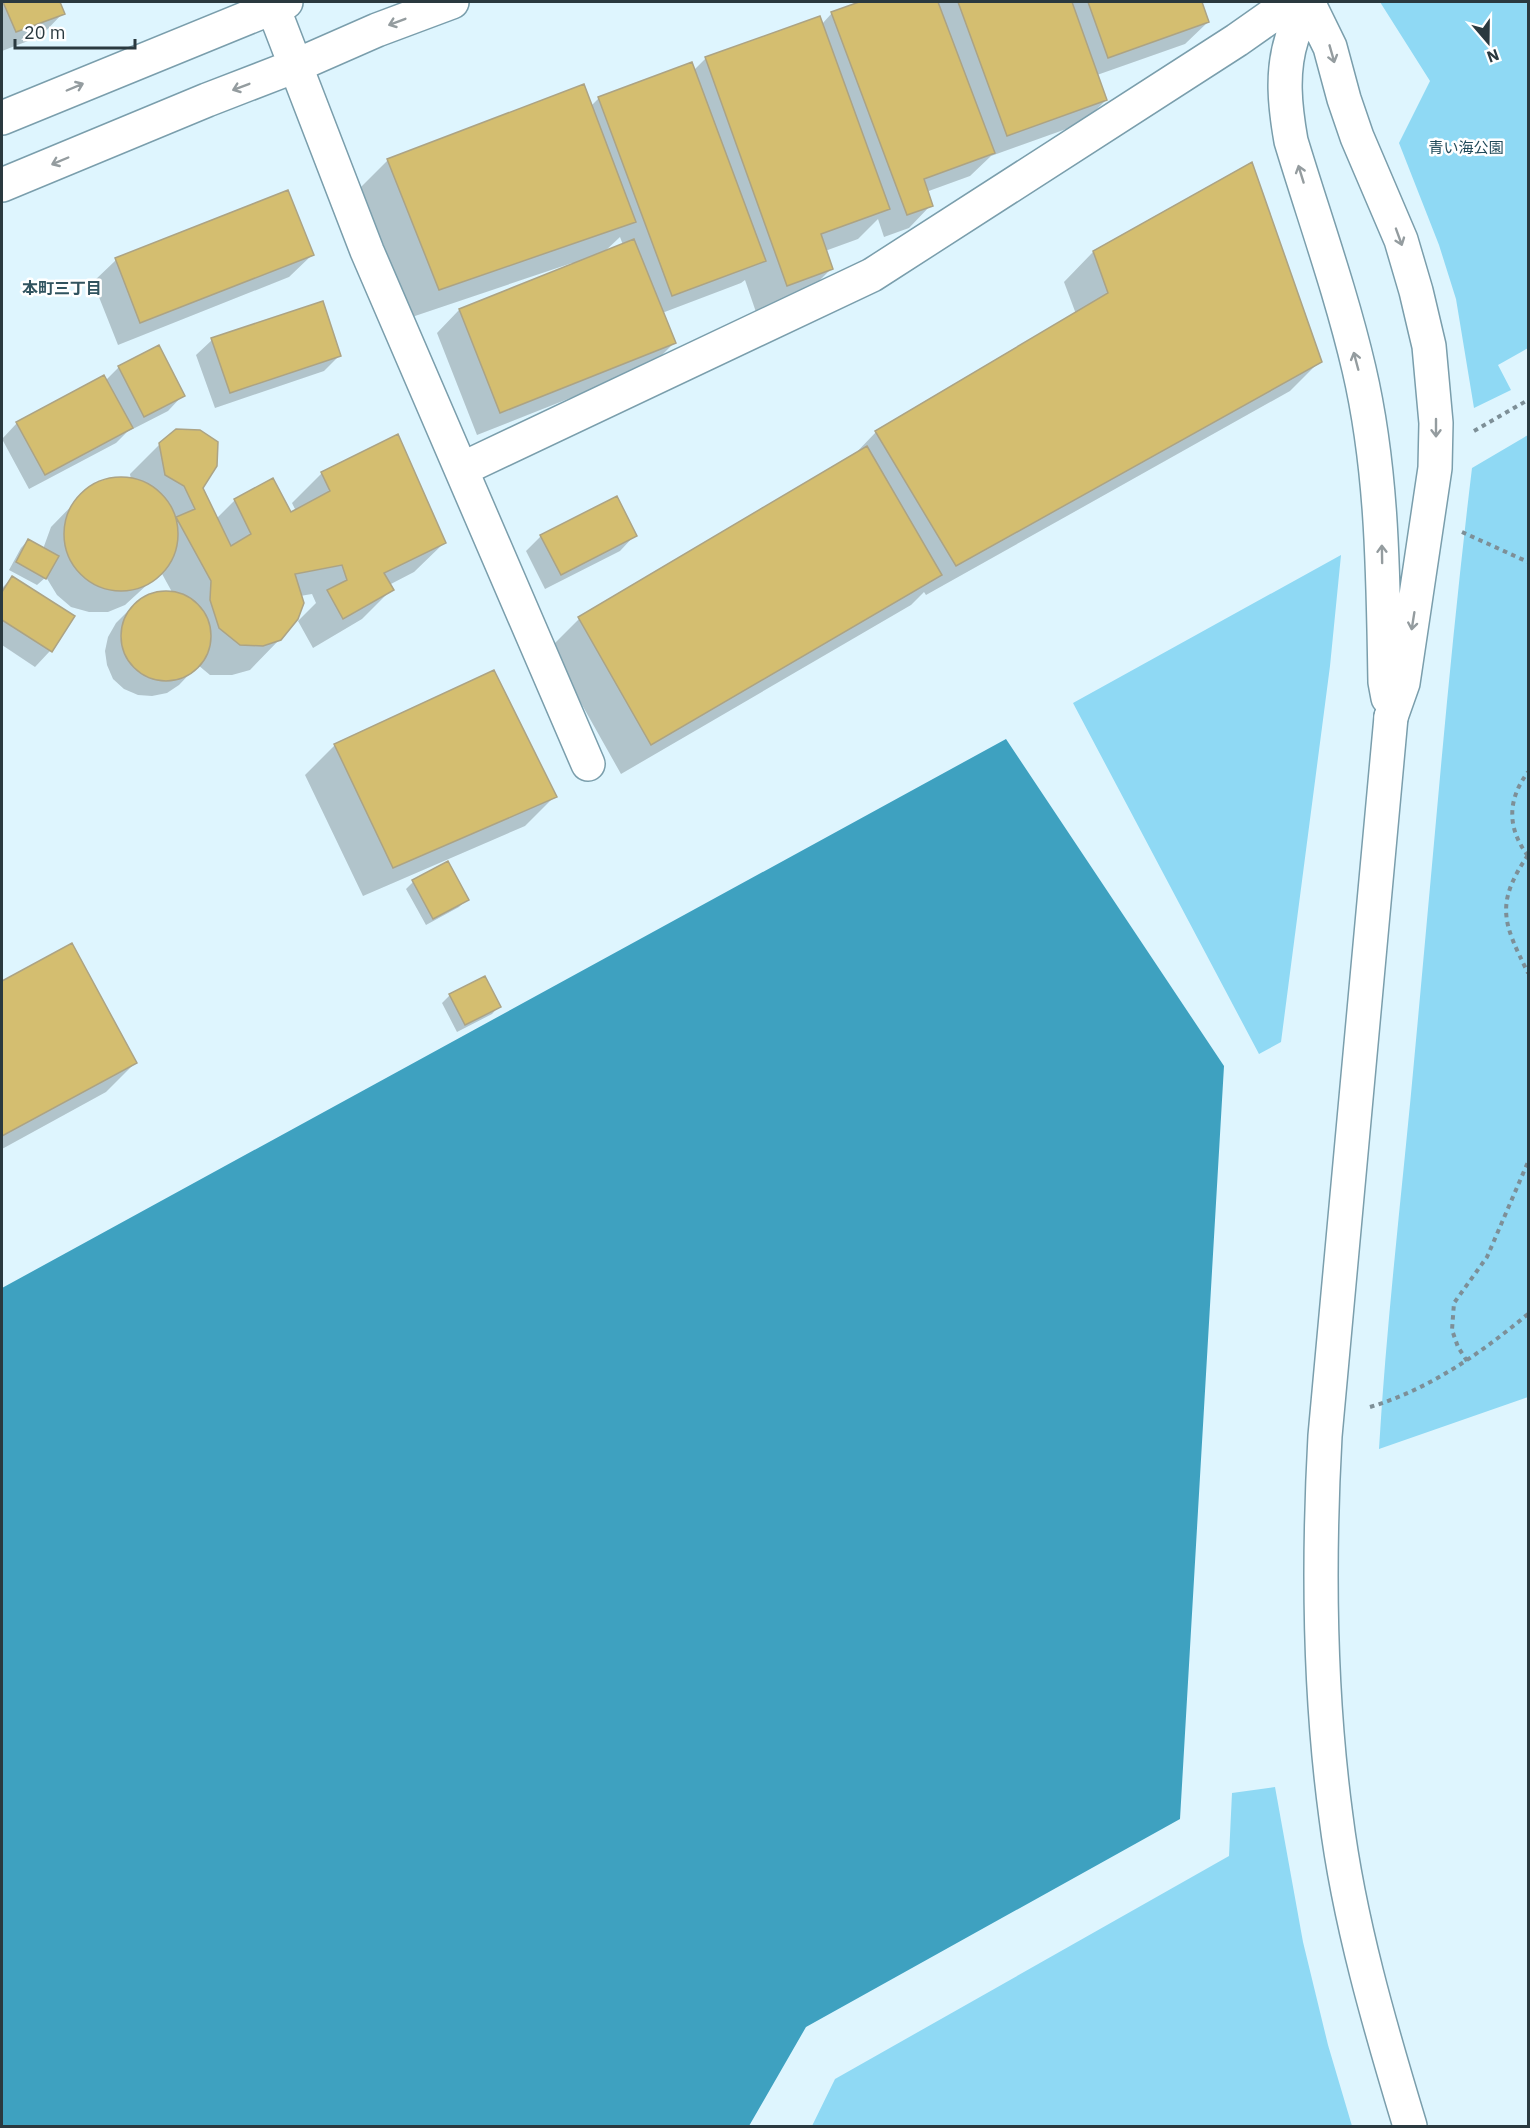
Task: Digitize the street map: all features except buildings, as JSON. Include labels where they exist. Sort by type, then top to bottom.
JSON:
[{"type":"street","points":[[2,185],[295,66],[377,30],[452,2]]},
{"type":"street","points":[[462,469],[872,275],[1236,40],[1302,2]]},
{"type":"street","points":[[1302,2],[1285,76],[1285,105],[1291,141],[1359,370],[1372,445],[1381,521],[1385,682],[1391,717]]},
{"type":"street","points":[[1302,2],[1330,47],[1357,137],[1401,240],[1429,346],[1436,423],[1435,468],[1403,683],[1391,717],[1325,1436],[1321,1517],[1321,1605],[1326,1720],[1336,1819],[1358,1937],[1410,2127]]},
{"type":"street","points":[[2,118],[277,3],[295,66],[320,125],[367,251],[588,764]]},
{"type":"path","points":[[1472,432],[1528,400]]},
{"type":"path","points":[[1453,528],[1528,562]]},
{"type":"path","points":[[1528,772],[1516,793],[1511,812],[1516,836],[1528,856],[1514,880],[1506,904],[1506,919],[1510,936],[1528,973]]},
{"type":"path","points":[[1467,1361],[1458,1347],[1452,1330],[1454,1303],[1487,1257],[1528,1162]]},
{"type":"path","points":[[1370,1407],[1411,1392],[1467,1361],[1528,1314]]},
{"type":"green space","name":"青い海公園","points":[[1380,2],[1528,2],[1528,348],[1498,365],[1511,390],[1474,408],[1456,299],[1439,245],[1399,143],[1430,81]]},
{"type":"green space","points":[[1528,435],[1528,1397],[1379,1449],[1391,1295],[1442,754],[1472,468]]},
{"type":"green space","points":[[1341,555],[1330,666],[1281,1042],[1259,1054],[1073,703]]},
{"type":"green space","points":[[1275,1787],[1303,1942],[1328,2045],[1352,2126],[812,2126],[835,2079],[1229,1856],[1232,1793]]},
{"type":"shaded area","points":[[1006,739],[1224,1066],[1180,1819],[806,2027],[749,2126],[2,2126],[2,1288]]},
{"type":"district","name":"本町三丁目","points":[[62,288]]}]
